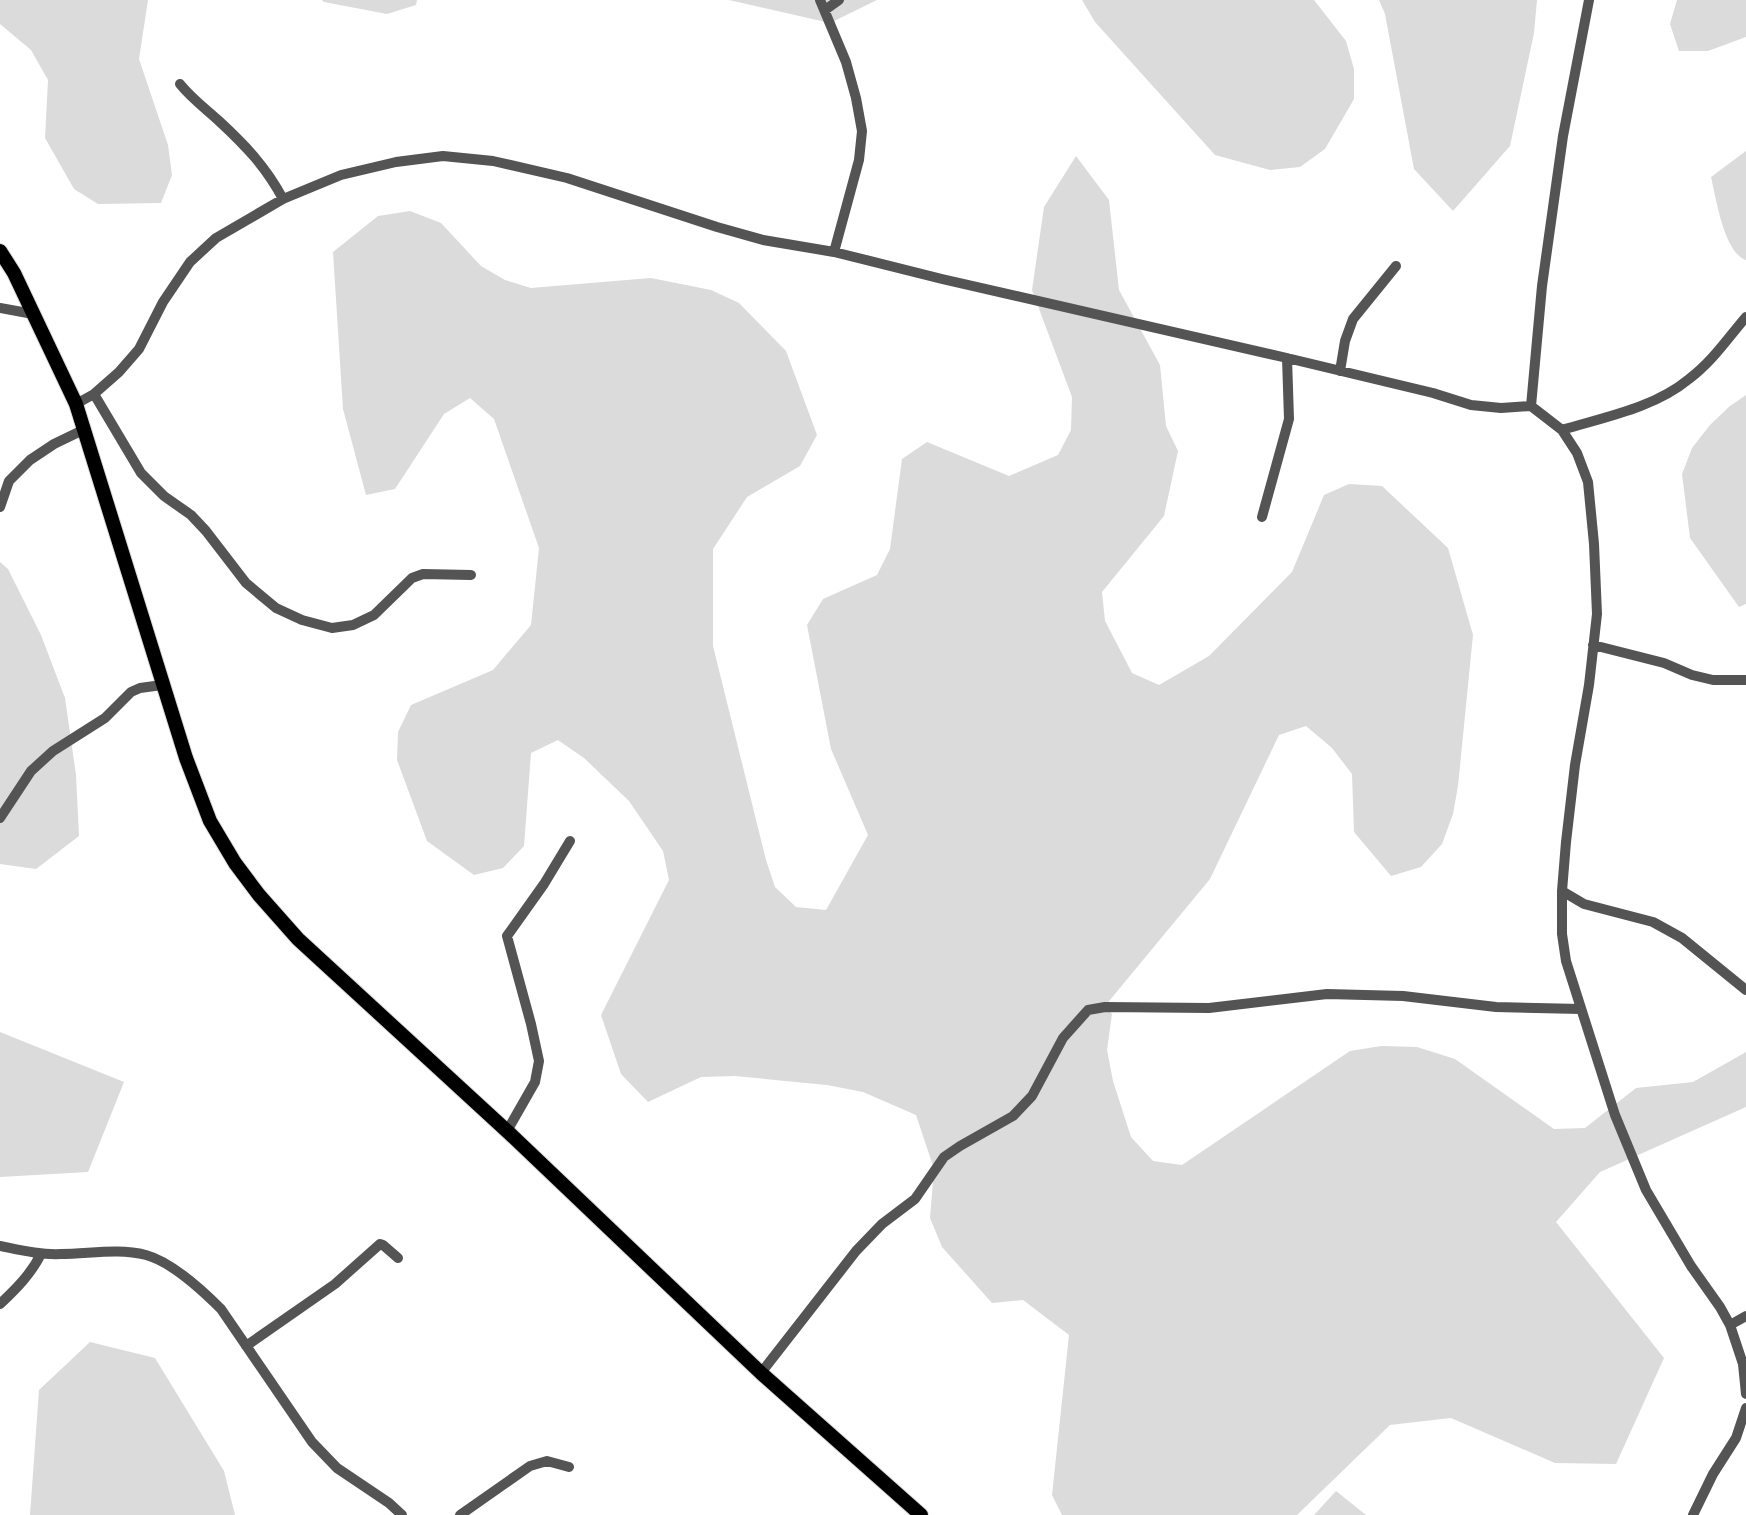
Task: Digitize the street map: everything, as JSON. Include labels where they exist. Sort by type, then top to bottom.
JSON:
[{"type":"highway","points":[[0,251],[14,272],[76,404],[186,758],[210,821],[235,864],[298,939],[507,1131],[761,1373],[921,1515]]},
{"type":"street","points":[[820,0],[826,10],[846,62],[856,98],[862,131],[859,160],[834,252]]},
{"type":"street","points":[[826,10],[839,0]]},
{"type":"street","points":[[1531,406],[1542,286],[1563,136],[1589,0]]},
{"type":"street","points":[[180,84],[188,95],[220,122],[257,158],[272,178],[284,199]]},
{"type":"street","points":[[76,404],[94,394],[119,372],[139,350],[163,302],[190,262],[216,238],[284,199],[341,175],[396,162],[443,156],[493,161],[567,178],[716,227],[763,240],[834,252],[942,279],[1287,358],[1471,405],[1501,408],[1531,406],[1562,430],[1577,453],[1588,482],[1594,544],[1597,614],[1589,685],[1575,765],[1562,891],[1562,934],[1566,961],[1615,1115],[1646,1190],[1691,1266],[1720,1307],[1730,1325],[1743,1364],[1746,1394]]},
{"type":"street","points":[[1340,371],[1345,341],[1353,319],[1396,266]]},
{"type":"street","points":[[0,308],[34,314]]},
{"type":"street","points":[[1562,430],[1631,410],[1664,395],[1689,380],[1715,355],[1746,317]]},
{"type":"street","points":[[1262,517],[1289,419],[1287,358]]},
{"type":"street","points":[[94,394],[141,472],[164,496],[191,515],[206,531],[246,583],[276,608],[302,620],[332,628],[353,625],[374,615],[412,578],[423,574],[471,575]]},
{"type":"street","points":[[0,507],[9,481],[30,460],[54,444],[84,428]]},
{"type":"street","points":[[1593,644],[1664,663],[1713,680],[1746,680]]},
{"type":"street","points":[[0,818],[31,770],[53,751],[105,718],[131,692],[140,688],[162,685]]},
{"type":"street","points":[[507,1131],[534,1082],[539,1061],[507,936],[544,884],[570,841]]},
{"type":"street","points":[[1562,891],[1584,904],[1653,922],[1682,938],[1746,990]]},
{"type":"street","points":[[761,1373],[856,1251],[882,1224],[915,1199],[944,1158],[960,1146],[1013,1116],[1032,1096],[1064,1038],[1088,1010],[1105,1006],[1209,1008],[1327,994],[1403,996],[1496,1007],[1581,1009]]},
{"type":"street","points":[[246,1346],[335,1284],[380,1244],[398,1258]]},
{"type":"street","points":[[0,1246],[41,1254],[105,1252],[147,1255],[170,1267],[206,1294],[221,1309],[312,1442],[337,1468],[389,1503],[402,1515]]},
{"type":"street","points":[[0,1304],[34,1268],[41,1254]]},
{"type":"street","points":[[1730,1325],[1746,1316]]},
{"type":"street","points":[[1691,1514],[1736,1438],[1746,1408]]},
{"type":"street","points":[[460,1515],[530,1466],[547,1461],[570,1467]]},
{"type":"shaded area","points":[[0,0],[148,0],[139,59],[168,145],[172,175],[161,203],[98,204],[74,189],[45,138],[48,80],[31,50],[0,24]]},
{"type":"shaded area","points":[[322,0],[417,0],[416,5],[387,14],[324,2]]},
{"type":"shaded area","points":[[729,0],[877,0],[830,23]]},
{"type":"shaded area","points":[[1082,0],[1314,0],[1346,41],[1354,69],[1354,99],[1325,149],[1300,167],[1270,170],[1215,155],[1095,22]]},
{"type":"shaded area","points":[[1379,0],[1537,0],[1534,33],[1510,146],[1453,211],[1414,169],[1385,14]]},
{"type":"shaded area","points":[[1677,0],[1746,0],[1746,37],[1708,51],[1679,51],[1670,24]]},
{"type":"shaded area","points":[[1746,151],[1746,260],[1738,255],[1727,236],[1718,211],[1711,177]]},
{"type":"shaded area","points":[[1076,156],[1109,200],[1119,290],[1160,365],[1166,426],[1178,451],[1164,516],[1102,592],[1105,621],[1132,673],[1159,685],[1209,656],[1292,572],[1324,495],[1349,484],[1382,486],[1448,548],[1473,635],[1458,786],[1453,814],[1442,844],[1421,867],[1391,876],[1354,832],[1352,774],[1332,748],[1306,726],[1279,735],[1210,879],[1105,1006],[1112,1014],[1107,1050],[1113,1081],[1131,1137],[1153,1161],[1182,1165],[1350,1051],[1381,1046],[1417,1047],[1455,1059],[1554,1129],[1585,1128],[1636,1088],[1693,1082],[1746,1052],[1746,1107],[1600,1172],[1556,1222],[1664,1358],[1616,1464],[1555,1463],[1451,1418],[1390,1425],[1297,1515],[1062,1515],[1052,1495],[1069,1335],[1023,1300],[992,1303],[942,1247],[930,1218],[934,1169],[916,1115],[863,1092],[827,1085],[735,1076],[701,1077],[648,1102],[621,1074],[601,1015],[669,880],[663,851],[629,801],[584,758],[558,740],[531,753],[524,846],[503,868],[474,875],[427,841],[397,760],[398,732],[411,705],[493,670],[531,625],[539,548],[494,419],[470,398],[444,414],[395,489],[366,495],[343,409],[333,252],[378,216],[410,211],[441,223],[481,266],[505,280],[531,288],[651,278],[711,290],[739,303],[786,351],[817,435],[800,466],[747,497],[713,549],[713,646],[766,860],[775,887],[796,907],[826,910],[868,835],[831,749],[807,625],[823,599],[877,575],[890,549],[902,459],[927,442],[1009,476],[1058,455],[1071,430],[1072,397],[1032,290],[1044,207]]},
{"type":"shaded area","points":[[1746,395],[1746,604],[1739,607],[1690,538],[1682,474],[1692,448],[1710,425],[1730,406]]},
{"type":"shaded area","points":[[0,562],[8,569],[41,635],[65,698],[76,775],[79,836],[36,869],[0,864]]},
{"type":"shaded area","points":[[0,1032],[124,1082],[88,1172],[0,1177]]},
{"type":"shaded area","points":[[90,1342],[155,1358],[224,1471],[235,1515],[30,1515],[39,1390]]},
{"type":"shaded area","points":[[1336,1491],[1366,1515],[1314,1515]]}]
